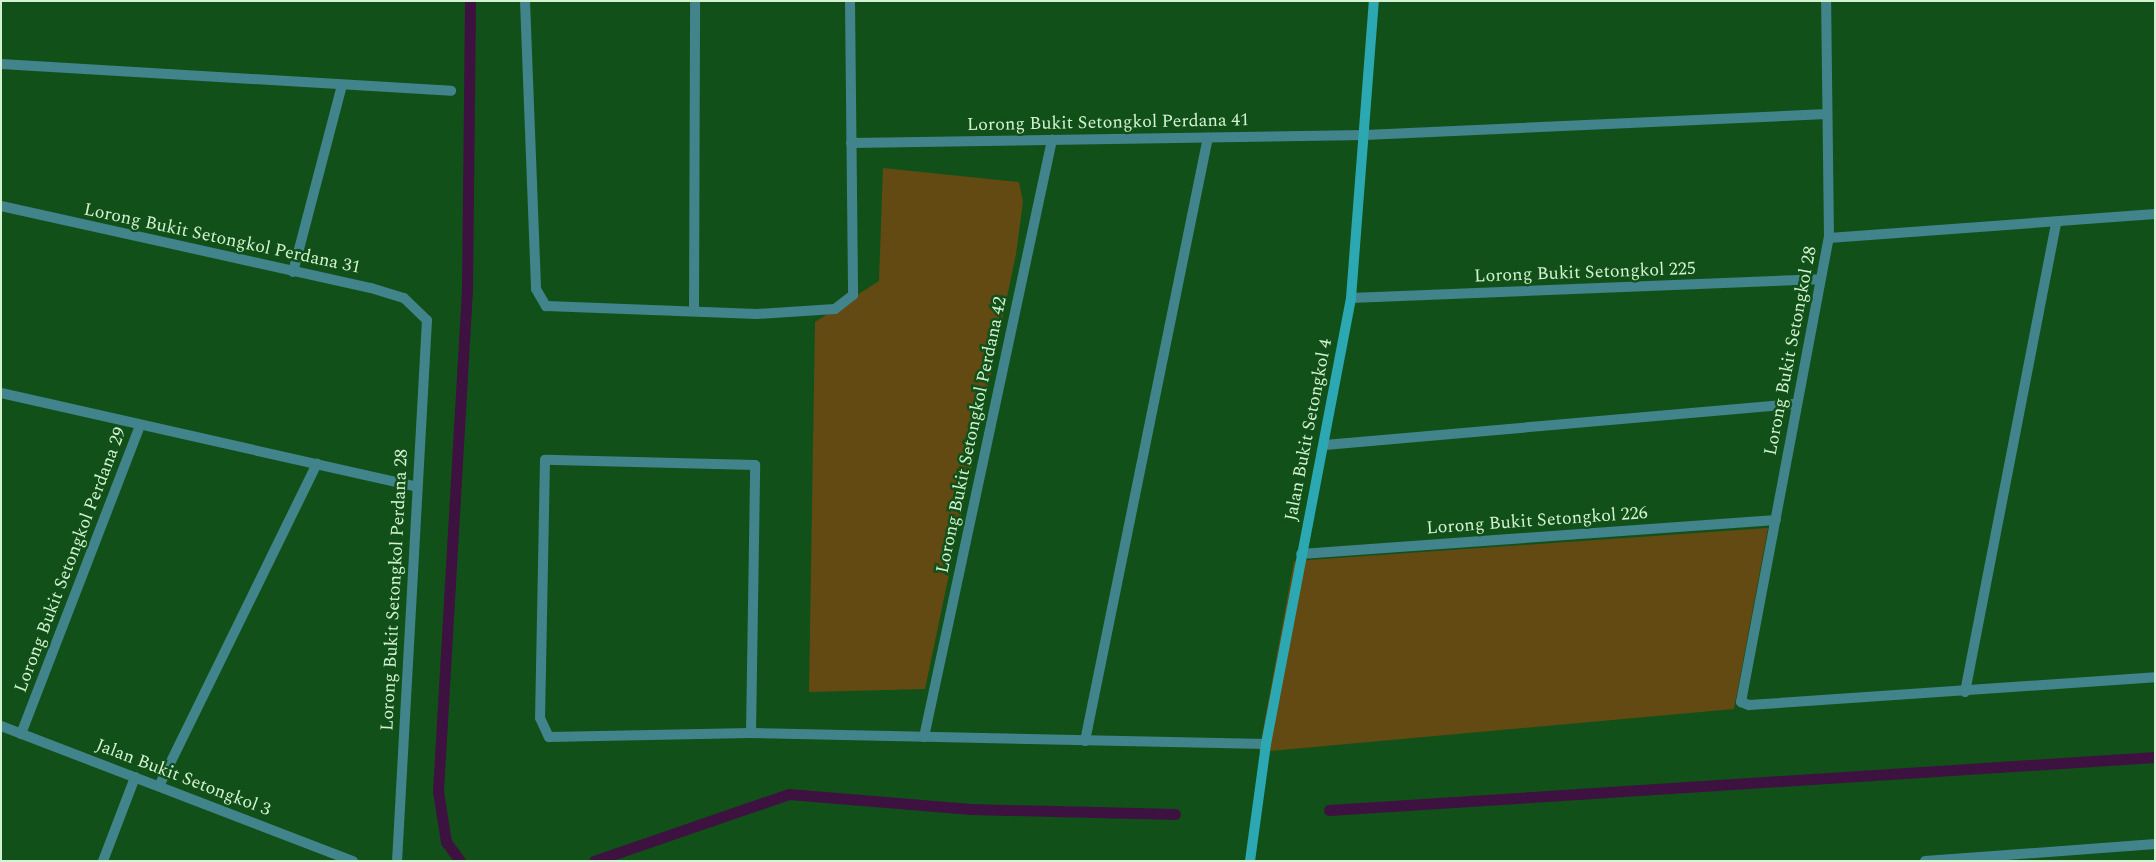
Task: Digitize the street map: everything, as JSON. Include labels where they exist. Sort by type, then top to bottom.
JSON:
[{"type":"street","points":[[524,1],[536,289],[546,306],[757,314],[835,309],[852,295],[850,1]]},
{"type":"street","points":[[694,311],[695,1]]},
{"type":"street","name":"Jalan Bukit Setongkol 4","points":[[1250,861],[1266,744],[1301,554],[1325,445],[1351,298],[1366,135],[1374,1]]},
{"type":"street","name":"Lorong Bukit Setongkol 28","points":[[1826,1],[1828,238],[1741,702],[1749,705],[1965,692]]},
{"type":"street","points":[[1,64],[451,91]]},
{"type":"street","points":[[293,272],[342,85]]},
{"type":"street","name":"Lorong Bukit Setongkol Perdana 41","points":[[851,143],[1366,135],[1827,114]]},
{"type":"street","points":[[1085,741],[1208,137]]},
{"type":"street","name":"Lorong Bukit Setongkol Perdana 42","points":[[924,737],[1052,140]]},
{"type":"street","name":"Lorong Bukit Setongkol Perdana 31","points":[[1,206],[404,298],[427,320]]},
{"type":"street","points":[[1828,238],[2155,214]]},
{"type":"street","points":[[2056,222],[1965,692],[2155,677]]},
{"type":"street","name":"Lorong Bukit Setongkol 225","points":[[1351,298],[1821,279]]},
{"type":"street","name":"Lorong Bukit Setongkol Perdana 28","points":[[397,861],[427,320]]},
{"type":"street","points":[[1,393],[417,487]]},
{"type":"street","points":[[1325,445],[1797,404]]},
{"type":"street","name":"Lorong Bukit Setongkol Perdana 29","points":[[21,734],[140,424]]},
{"type":"street","points":[[751,733],[755,465],[545,460],[541,729],[549,737],[751,733],[1266,744]]},
{"type":"street","points":[[160,786],[317,464]]},
{"type":"street","name":"Lorong Bukit Setongkol 226","points":[[1301,554],[1776,520]]},
{"type":"street","name":"Jalan Bukit Setongkol 3","points":[[1,726],[353,861]]},
{"type":"street","points":[[104,861],[135,777]]},
{"type":"street","points":[[1925,861],[2155,844]]},
{"type":"shaded area","points":[[883,168],[1019,182],[1023,202],[1016,254],[925,689],[809,692],[815,322],[879,281]]},
{"type":"shaded area","points":[[1768,528],[1734,709],[1259,752],[1294,561]]},
{"type":"waterway","points":[[460,861],[446,842],[438,791],[467,289],[470,1]]},
{"type":"waterway","points":[[1329,810],[2155,757]]},
{"type":"waterway","points":[[594,861],[789,794],[970,809],[1175,814]]}]
